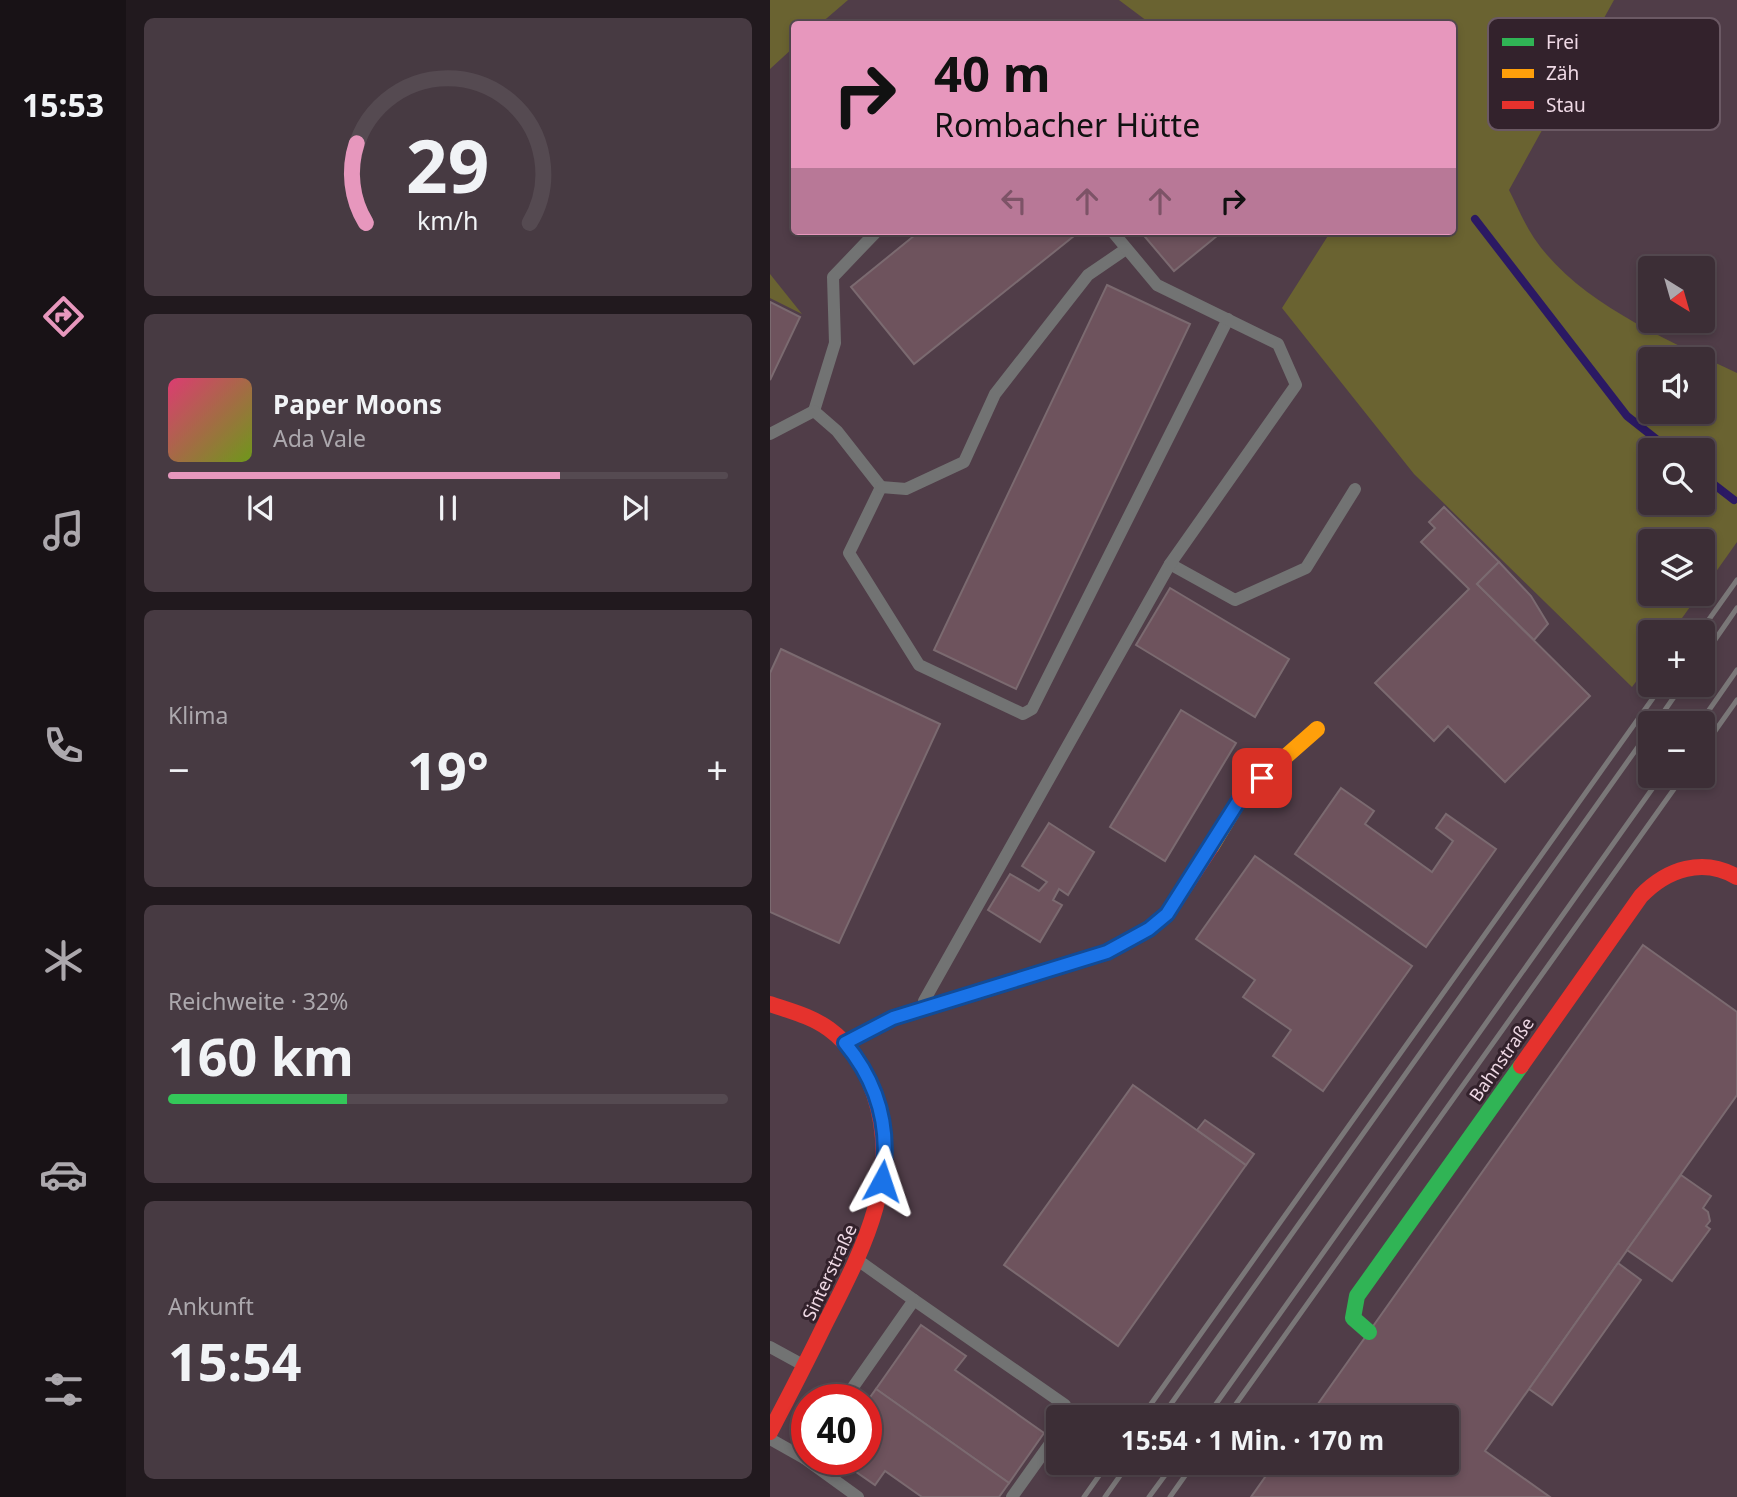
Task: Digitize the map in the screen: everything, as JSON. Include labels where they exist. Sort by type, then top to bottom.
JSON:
[{"type":"street","points":[[845,1043],[893,1018],[1107,952],[1149,929],[1167,914],[1182,894],[1243,794],[1317,729]]},
{"type":"street","name":"Bahnstraße","points":[[1369,1332],[1353,1318],[1356,1296],[1641,896],[1657,880],[1682,869],[1727,870],[1737,877]]},
{"type":"street","name":"Sinterstraße","points":[[770,1003],[820,1023],[845,1043],[861,1063],[876,1094],[884,1126],[886,1157],[879,1206],[859,1261],[770,1432]]},
{"type":"lane","points":[[770,434],[814,411],[835,343],[833,277],[873,235]]},
{"type":"lane","points":[[919,1010],[1170,564],[1296,385],[1278,344],[1157,285],[1115,235]]},
{"type":"lane","points":[[814,411],[837,431],[881,487],[906,489],[964,462],[995,394],[1088,275],[1126,249]]},
{"type":"lane","points":[[881,487],[849,553],[919,665],[1023,714],[1032,709],[1227,319]]},
{"type":"lane","points":[[1170,564],[1235,600],[1306,568],[1355,489]]},
{"type":"lane","points":[[859,1261],[1065,1405]]},
{"type":"lane","points":[[855,1384],[914,1300]]},
{"type":"lane","points":[[770,1347],[805,1366]]},
{"type":"lane","points":[[770,1439],[791,1449]]},
{"type":"lane","points":[[1012,1497],[1046,1449]]},
{"type":"lane","points":[[830,1475],[858,1497]]},
{"type":"shaded area","points":[[770,0],[848,0],[824,21],[791,21],[791,50],[770,69]]},
{"type":"shaded area","points":[[1119,0],[1614,0],[1604,18],[1488,18],[1488,130],[1542,130],[1509,190],[1534,238],[1575,282],[1599,301],[1638,324],[1638,333],[1654,333],[1682,347],[1638,347],[1638,424],[1715,424],[1715,363],[1737,373],[1737,542],[1715,573],[1715,529],[1638,529],[1638,606],[1691,606],[1681,620],[1638,620],[1638,679],[1632,687],[1414,474],[1282,308],[1328,235],[1456,235],[1456,21],[1147,21]]},
{"type":"shaded area","points":[[770,274],[802,314],[770,298]]},
{"type":"building","points":[[915,235],[1075,235],[914,364],[851,287]]},
{"type":"building","points":[[1143,235],[1218,235],[1174,271]]},
{"type":"building","points":[[1107,285],[1190,324],[1016,689],[934,650]]},
{"type":"building","points":[[770,302],[800,317],[770,380]]},
{"type":"building","points":[[1444,507],[1499,562],[1477,584],[1590,696],[1505,782],[1448,726],[1434,741],[1375,683],[1469,589],[1421,542],[1435,528],[1429,522]]},
{"type":"building","points":[[1499,562],[1531,596],[1548,624],[1534,640],[1477,584]]},
{"type":"building","points":[[1170,588],[1289,659],[1255,717],[1136,645]]},
{"type":"building","points":[[781,649],[940,724],[839,943],[770,912],[770,673]]},
{"type":"building","points":[[1181,710],[1236,743],[1165,861],[1110,827]]},
{"type":"building","points":[[1341,788],[1374,811],[1365,824],[1432,872],[1453,841],[1436,828],[1446,814],[1496,849],[1426,947],[1295,854]]},
{"type":"building","points":[[1049,823],[1094,852],[1068,895],[1059,889],[1053,900],[1062,905],[1040,942],[988,910],[1010,874],[1039,891],[1047,882],[1022,866]]},
{"type":"building","points":[[1255,856],[1412,966],[1323,1091],[1273,1056],[1291,1030],[1243,997],[1255,980],[1196,939]]},
{"type":"building","points":[[1643,945],[1737,1012],[1737,1095],[1485,1451],[1550,1497],[1251,1497],[1267,1475],[1459,1475],[1459,1405],[1317,1405]]},
{"type":"building","points":[[1133,1085],[1246,1165],[1118,1346],[1004,1265]]},
{"type":"building","points":[[1205,1120],[1254,1154],[1246,1165],[1197,1130]]},
{"type":"building","points":[[1681,1175],[1711,1196],[1703,1208],[1708,1212],[1710,1221],[1706,1226],[1710,1229],[1672,1281],[1627,1250]]},
{"type":"building","points":[[1618,1263],[1641,1280],[1552,1405],[1529,1389]]},
{"type":"building","points":[[921,1325],[966,1356],[955,1370],[1044,1433],[1009,1483],[882,1393],[882,1384],[880,1384]]},
{"type":"building","points":[[882,1393],[1009,1483],[999,1497],[922,1497],[885,1471],[875,1485],[861,1475],[882,1475]]},
{"type":"waterway","points":[[1475,219],[1627,416],[1655,438]]},
{"type":"waterway","points":[[1715,485],[1734,500]]},
{"type":"railway","points":[[1709,620],[1737,580]]},
{"type":"railway","points":[[1715,640],[1737,608]]},
{"type":"railway","points":[[1708,711],[1737,670]]},
{"type":"railway","points":[[1150,1405],[1654,697]]},
{"type":"railway","points":[[1664,711],[1674,697]]},
{"type":"railway","points":[[1715,731],[1737,700]]},
{"type":"railway","points":[[1170,1405],[1638,747]]},
{"type":"railway","points":[[1215,1405],[1653,788]]},
{"type":"railway","points":[[1235,1405],[1675,788]]},
{"type":"railway","points":[[1084,1497],[1100,1475]]},
{"type":"railway","points":[[1105,1497],[1121,1475]]},
{"type":"railway","points":[[1149,1497],[1165,1475]]},
{"type":"railway","points":[[1170,1497],[1186,1475]]},
{"type":"traffic: fast","points":[[1369,1332],[1353,1318],[1357,1296],[1521,1066]]},
{"type":"traffic: slow","points":[[1211,847],[1243,794],[1317,729]]},
{"type":"traffic: jam","points":[[845,1043],[893,1018],[1107,952],[1149,929],[1167,914],[1211,847]]},
{"type":"traffic: jam","points":[[1521,1066],[1641,896],[1651,887],[1674,873],[1699,867],[1724,871],[1737,877]]},
{"type":"traffic: jam","points":[[770,1004],[822,1024],[851,1050],[874,1094],[884,1154],[881,1183],[865,1240],[770,1432]]},
{"type":"route","points":[[882,1181],[886,1157],[884,1126],[876,1094],[861,1063],[845,1043],[893,1018],[1107,952],[1149,929],[1167,914],[1182,894],[1243,794],[1262,778]]}]
